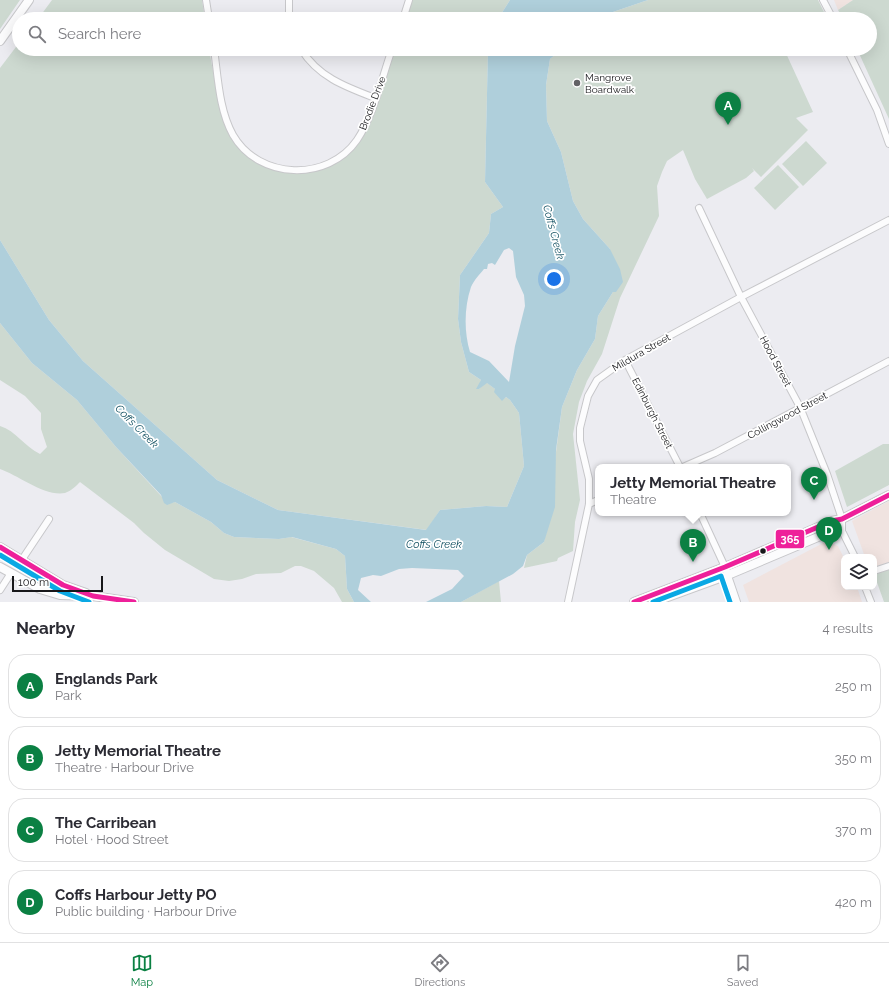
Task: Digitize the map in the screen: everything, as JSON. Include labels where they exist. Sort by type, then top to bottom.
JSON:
[{"type":"street","points":[[20,12],[28,0]]},
{"type":"street","points":[[206,0],[208,12]]},
{"type":"street","points":[[289,0],[289,12]]},
{"type":"street","points":[[405,12],[409,0]]},
{"type":"street","points":[[823,0],[829,12]]},
{"type":"street","points":[[0,41],[12,23]]},
{"type":"street","name":"Brodie Drive","points":[[215,56],[225,115],[234,136],[240,145],[265,164],[282,169],[304,171],[325,166],[344,154],[356,140],[365,125],[390,56]]},
{"type":"street","points":[[306,56],[325,75],[344,86],[375,98]]},
{"type":"street","points":[[850,56],[877,110],[889,144]]},
{"type":"street","name":"Hood Street","points":[[699,208],[741,297],[800,407],[820,456],[842,519],[842,531],[854,554]]},
{"type":"street","name":"Mildura Street","points":[[568,602],[589,504],[590,479],[580,441],[580,428],[588,396],[597,380],[625,360],[741,297],[889,220]]},
{"type":"street","name":"Edinburgh Street","points":[[625,360],[678,464]]},
{"type":"street","name":"Collingwood Street","points":[[690,464],[715,453],[889,361]]},
{"type":"street","points":[[634,602],[726,571],[836,529],[842,519],[889,495]]},
{"type":"street","points":[[589,504],[595,501]]},
{"type":"street","points":[[701,516],[726,571],[737,602]]},
{"type":"street","points":[[21,560],[49,519]]},
{"type":"street","points":[[0,547],[63,585],[93,596]]},
{"type":"street","points":[[877,570],[889,566]]},
{"type":"street","points":[[0,567],[40,589],[60,595],[93,596],[134,602]]},
{"type":"street","points":[[654,602],[726,571]]},
{"type":"street","points":[[0,590],[11,573]]},
{"type":"street","points":[[866,590],[871,602]]},
{"type":"shaded area","points":[[0,0],[20,0],[0,29]]},
{"type":"shaded area","points":[[52,0],[202,0],[204,12],[43,12]]},
{"type":"shaded area","points":[[409,0],[510,0],[502,12],[405,12]]},
{"type":"shaded area","points":[[648,0],[818,0],[824,12],[613,12]]},
{"type":"shaded area","points":[[834,0],[853,0],[838,10]]},
{"type":"shaded area","points":[[853,0],[889,0],[889,119],[860,56],[877,56],[877,12],[839,12],[838,10]]},
{"type":"shaded area","points":[[12,52],[12,56],[210,56],[225,115],[240,145],[265,163],[304,171],[344,154],[365,125],[390,56],[488,56],[485,182],[503,207],[491,214],[489,233],[460,275],[458,319],[461,342],[469,372],[481,380],[479,389],[486,382],[495,389],[502,400],[506,397],[510,400],[519,413],[524,466],[507,507],[486,506],[440,510],[427,530],[278,510],[217,480],[83,361],[49,320],[0,240],[0,68]]},
{"type":"shaded area","points":[[554,56],[787,56],[813,112],[796,118],[808,130],[761,177],[752,168],[754,171],[746,178],[707,199],[695,179],[683,150],[667,161],[657,186],[659,216],[620,298],[602,354],[587,381],[579,402],[573,434],[580,500],[575,522],[573,551],[558,558],[557,561],[524,568],[527,555],[544,542],[562,407],[577,370],[595,339],[598,316],[613,292],[610,249],[583,219],[573,201],[561,152],[547,121],[546,85],[550,59]]},
{"type":"shaded area","points":[[806,141],[827,163],[803,186],[782,164]]},
{"type":"shaded area","points":[[778,165],[799,187],[775,210],[754,188]]},
{"type":"shaded area","points":[[0,323],[32,363],[77,400],[116,447],[163,498],[170,503],[175,502],[211,522],[224,533],[234,537],[279,539],[291,537],[336,549],[345,556],[347,589],[354,602],[342,602],[334,588],[314,571],[301,566],[295,566],[281,573],[256,574],[242,579],[229,581],[214,579],[165,550],[134,523],[80,482],[65,493],[49,492],[0,469],[0,426],[11,431],[34,451],[40,454],[47,447],[41,429],[41,413],[25,396],[0,380]]},
{"type":"shaded area","points":[[883,444],[889,444],[889,485],[847,507],[835,471]]},
{"type":"shaded area","points":[[889,501],[889,562],[877,566],[877,554],[864,554],[852,521]]},
{"type":"shaded area","points":[[827,541],[838,546],[842,554],[841,590],[858,590],[862,602],[749,602],[743,585]]},
{"type":"shaded area","points":[[889,569],[889,602],[884,602],[877,582],[877,573]]},
{"type":"shaded area","points":[[499,581],[501,602],[461,602]]},
{"type":"water","points":[[510,0],[648,0],[613,12],[502,12]]},
{"type":"water","name":"Coffs Creek","points":[[488,56],[554,56],[550,59],[546,85],[547,121],[561,152],[573,201],[583,219],[610,249],[620,269],[623,282],[616,292],[613,292],[598,316],[595,339],[577,370],[562,407],[556,450],[555,507],[544,542],[527,555],[523,566],[513,574],[461,602],[426,602],[452,589],[464,576],[458,570],[412,568],[399,569],[381,576],[373,575],[361,578],[358,590],[371,602],[354,602],[347,589],[345,556],[336,549],[292,537],[279,539],[234,537],[224,533],[211,522],[175,502],[167,505],[164,503],[161,495],[116,447],[77,400],[32,363],[0,323],[0,240],[49,320],[83,361],[217,480],[278,510],[426,530],[440,510],[486,506],[507,507],[524,466],[519,413],[510,400],[506,397],[502,401],[494,392],[495,389],[487,383],[479,389],[476,389],[481,380],[469,372],[461,342],[458,319],[460,275],[489,233],[491,214],[503,207],[485,182]],"holes":[[[509,248],[513,251],[516,277],[524,295],[525,306],[515,346],[509,382],[489,361],[470,352],[466,328],[466,312],[471,287],[475,280],[484,269],[487,269],[488,264],[492,263],[495,265],[504,250]]]},
{"type":"transit line","name":"365","points":[[634,602],[725,567],[832,521],[842,519],[889,495]]},
{"type":"transit line","name":"365","points":[[0,547],[63,585],[93,596],[134,602]]},
{"type":"transit line","points":[[0,555],[60,591],[89,602]]},
{"type":"transit line","points":[[653,602],[721,576],[730,602]]},
{"type":"place","name":"Mangrove Boardwalk","points":[[577,83]]},
{"type":"place","name":"Englands Park","points":[[728,125]]},
{"type":"place","name":"The Carribean","points":[[814,500]]},
{"type":"place","name":"Coffs Harbour Jetty PO","points":[[829,550]]},
{"type":"place","name":"Jetty Memorial Theatre","points":[[693,562]]}]
